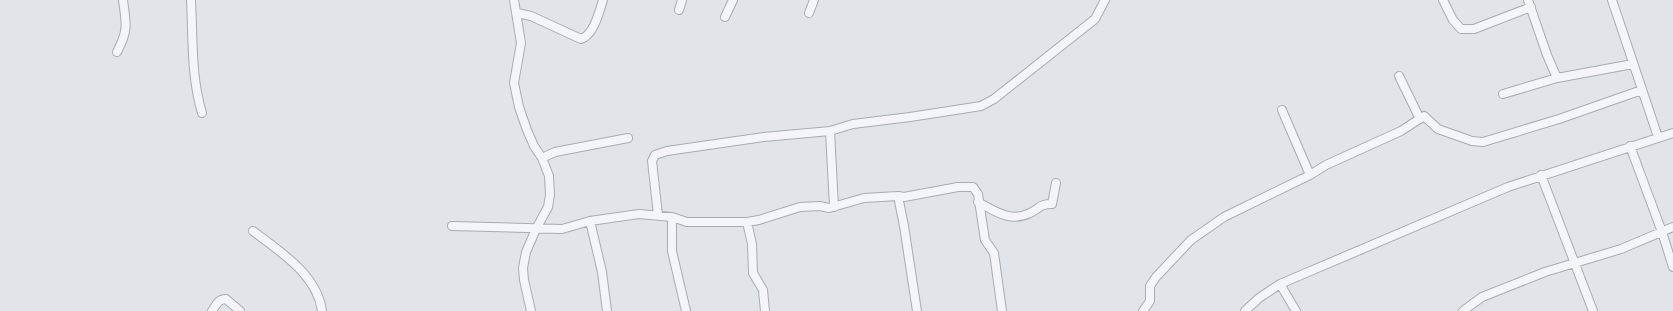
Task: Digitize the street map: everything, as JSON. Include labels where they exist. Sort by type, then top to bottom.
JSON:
[{"type":"street","points":[[118,52],[125,38],[126,30],[123,0]]},
{"type":"street","points":[[191,0],[194,80],[196,94],[202,113]]},
{"type":"street","points":[[514,0],[521,43],[514,83],[519,107],[527,130],[534,146],[542,158],[549,176],[550,195],[548,207],[526,252],[523,268],[524,280],[531,311]]},
{"type":"street","points":[[517,13],[531,16],[581,39],[587,37],[590,33],[603,0]]},
{"type":"street","points":[[679,10],[682,0]]},
{"type":"street","points":[[725,17],[733,0]]},
{"type":"street","points":[[809,13],[814,0]]},
{"type":"street","points":[[658,215],[652,161],[655,155],[667,151],[830,131],[853,124],[981,106],[994,99],[1095,19],[1105,0]]},
{"type":"street","points":[[1443,0],[1453,20],[1461,29],[1474,29],[1530,3],[1547,55],[1557,78]]},
{"type":"street","points":[[1612,0],[1658,137]]},
{"type":"street","points":[[1503,94],[1557,78],[1633,64]]},
{"type":"street","points":[[1399,76],[1420,119]]},
{"type":"street","points":[[1143,311],[1150,300],[1150,286],[1152,282],[1192,240],[1224,217],[1310,175],[1326,165],[1408,127],[1424,116],[1438,129],[1472,141],[1483,142],[1559,119],[1642,90]]},
{"type":"street","points":[[1282,110],[1310,175]]},
{"type":"street","points":[[830,131],[834,207]]},
{"type":"street","points":[[1245,311],[1259,298],[1280,284],[1508,187],[1673,133]]},
{"type":"street","points":[[542,158],[555,152],[628,138]]},
{"type":"street","points":[[1630,146],[1662,232],[1673,267]]},
{"type":"street","points":[[1541,176],[1593,311]]},
{"type":"street","points":[[978,202],[1001,215],[1017,217],[1026,216],[1034,212],[1042,204],[1052,204],[1056,183]]},
{"type":"street","points":[[452,226],[562,230],[590,221],[639,214],[672,217],[687,222],[747,222],[759,220],[800,207],[834,207],[864,198],[904,197],[958,187],[973,187],[978,194],[978,202],[986,240],[994,253],[1002,311]]},
{"type":"street","points":[[898,196],[904,226],[916,311]]},
{"type":"street","points":[[672,217],[672,251],[686,311]]},
{"type":"street","points":[[590,221],[602,272],[607,311]]},
{"type":"street","points":[[747,222],[752,244],[753,273],[764,290],[766,311]]},
{"type":"street","points":[[1463,311],[1482,297],[1545,272],[1621,249],[1673,227]]},
{"type":"street","points":[[253,231],[289,258],[307,278],[315,288],[322,311]]},
{"type":"street","points":[[1280,284],[1296,311]]},
{"type":"street","points":[[212,311],[222,299],[226,299],[240,311]]}]
